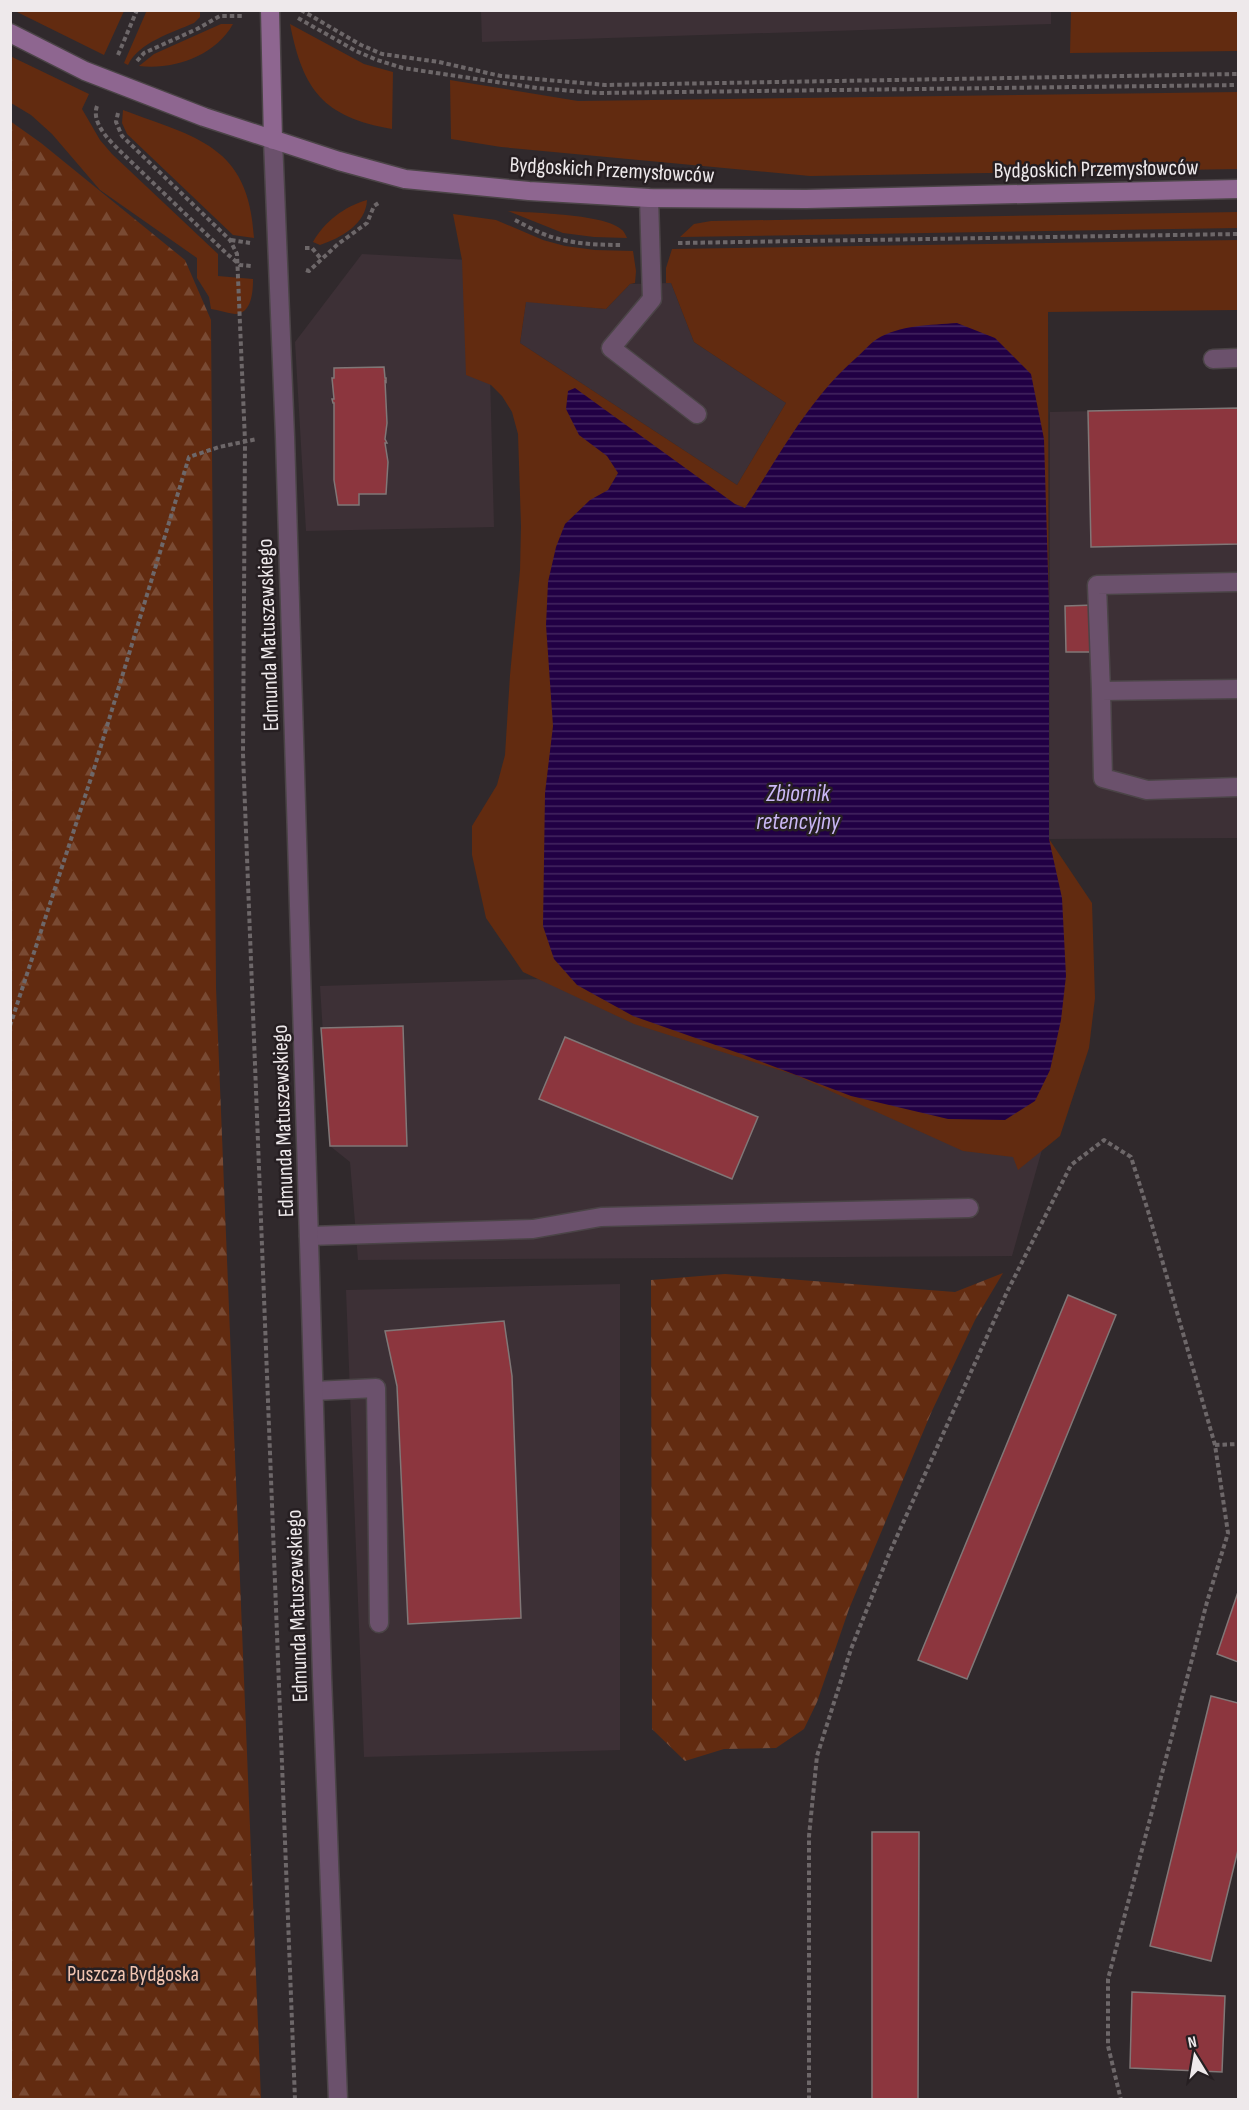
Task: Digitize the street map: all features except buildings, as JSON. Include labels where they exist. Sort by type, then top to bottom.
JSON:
[{"type":"street","points":[[270,13],[273,140]]},
{"type":"street","name":"Bydgoskich Przemysłowców","points":[[10,33],[85,70],[204,117],[339,161],[405,179],[530,191],[649,198],[818,199],[1239,189]]},
{"type":"street","name":"Edmunda Matuszewskiego","points":[[273,140],[285,437],[338,2100]]},
{"type":"street","points":[[649,198],[652,299],[611,348],[697,414]]},
{"type":"street","points":[[1213,359],[1239,358]]},
{"type":"street","points":[[1239,582],[1097,585],[1103,778],[1147,790],[1239,787]]},
{"type":"street","points":[[1101,692],[1239,689]]},
{"type":"street","points":[[309,1236],[533,1229],[602,1217],[969,1208]]},
{"type":"street","points":[[314,1391],[376,1388],[379,1623]]},
{"type":"path","points":[[214,10],[219,16],[270,13],[296,17],[356,51],[403,68],[537,88],[598,93],[1239,85]]},
{"type":"path","points":[[301,10],[361,45],[382,54],[439,62],[501,76],[605,85],[1239,74]]},
{"type":"path","points":[[230,240],[237,254],[244,441],[243,754],[295,2100]]},
{"type":"path","points":[[10,1026],[93,772],[189,457],[244,441],[285,437]]},
{"type":"path","points":[[809,2100],[809,1836],[821,1745],[851,1649],[889,1554],[1007,1292],[1071,1164],[1104,1140],[1131,1157],[1215,1445],[1228,1533],[1207,1602],[1108,1979],[1108,2046],[1121,2100]]},
{"type":"path","points":[[1215,1445],[1239,1444]]},
{"type":"shaded area","points":[[1051,10],[1051,24],[482,42],[481,11]]},
{"type":"shaded area","points":[[362,254],[487,261],[494,527],[306,531],[295,342]]},
{"type":"shaded area","points":[[671,283],[694,342],[786,403],[737,485],[520,343],[526,301],[606,309],[630,284]]},
{"type":"shaded area","points":[[1238,408],[1238,838],[1049,839],[1050,412]]},
{"type":"shaded area","points":[[538,979],[973,1141],[1047,1132],[1012,1256],[358,1260],[350,1162],[330,1146],[320,986]]},
{"type":"shaded area","points":[[620,1284],[620,1750],[364,1757],[346,1290]]},
{"type":"green space","points":[[147,10],[200,11],[200,17],[194,23],[148,44],[133,57],[128,65],[124,63]]},
{"type":"green space","points":[[15,11],[124,11],[104,55]]},
{"type":"green space","points":[[1071,11],[1238,11],[1238,51],[1070,53]]},
{"type":"green space","points":[[221,24],[233,24],[216,45],[205,52],[166,66],[139,66],[154,54]]},
{"type":"green space","points":[[290,24],[364,64],[393,72],[392,129],[349,117],[320,97],[302,67]]},
{"type":"green space","points":[[10,56],[89,94],[82,109],[100,140],[218,254],[218,276],[253,279],[253,290],[245,310],[235,314],[211,309],[209,297],[197,278],[197,258],[100,190],[52,134],[31,115],[11,103]]},
{"type":"green space","points":[[450,80],[578,101],[1238,92],[1238,169],[810,176],[501,147],[451,139]]},
{"type":"green space","points":[[123,110],[196,138],[230,164],[242,183],[250,207],[254,238],[233,235],[127,134],[122,123]]},
{"type":"green space","name":"Puszcza Bydgoska","points":[[10,121],[41,143],[185,260],[211,320],[216,988],[261,2099],[11,2099]]},
{"type":"green space","points":[[367,200],[366,209],[351,229],[320,245],[313,242],[336,216],[351,206]]},
{"type":"green space","points":[[508,211],[586,217],[614,225],[624,232],[627,238],[563,233]]},
{"type":"green space","points":[[1238,212],[1238,228],[680,237],[694,224],[711,221]]},
{"type":"green space","name":"Zbiornik retencyjny","points":[[453,214],[496,220],[543,240],[565,246],[633,251],[635,283],[630,284],[606,309],[526,302],[520,343],[737,485],[786,403],[694,342],[671,283],[666,283],[666,268],[672,249],[1238,240],[1238,310],[1048,312],[1049,839],[1092,903],[1095,998],[1089,1048],[1060,1136],[1018,1170],[1013,1157],[963,1151],[795,1075],[634,1024],[523,972],[486,918],[472,855],[472,826],[497,785],[505,755],[520,570],[518,434],[512,412],[502,396],[491,385],[466,375],[462,260]]},
{"type":"green space","points":[[1003,1273],[975,1320],[931,1413],[849,1609],[817,1702],[804,1729],[776,1748],[724,1749],[685,1761],[652,1729],[651,1280],[725,1274],[955,1292]]},
{"type":"water","name":"Zbiornik retencyjny","points":[[957,323],[995,338],[1031,374],[1044,439],[1049,605],[1049,839],[1062,898],[1066,976],[1061,1020],[1050,1070],[1035,1101],[1005,1120],[948,1119],[851,1096],[633,1016],[577,985],[554,959],[543,926],[545,793],[553,726],[546,625],[548,582],[556,547],[565,524],[590,500],[608,490],[618,473],[607,456],[579,435],[566,409],[568,391],[575,388],[735,504],[745,508],[809,410],[839,374],[871,343],[886,334],[905,328]]}]
